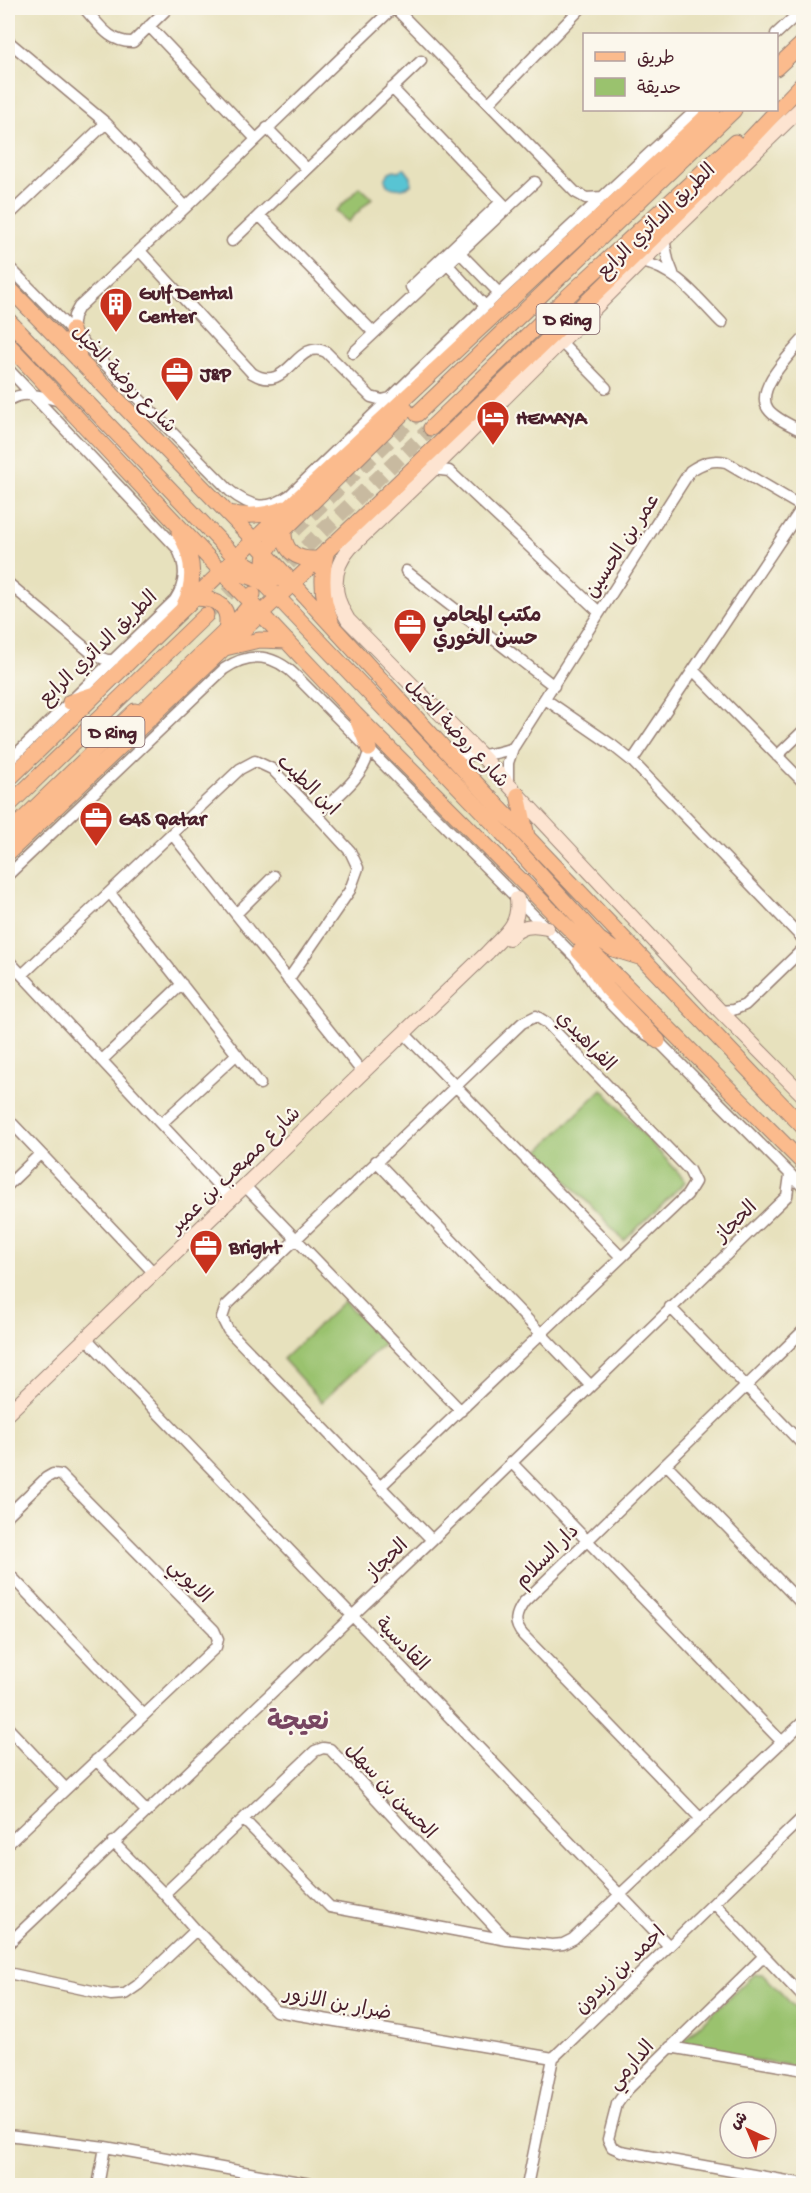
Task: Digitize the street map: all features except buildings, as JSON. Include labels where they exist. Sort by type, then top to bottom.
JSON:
[{"type":"main road","points":[[778,55],[799,47]]},
{"type":"main road","points":[[778,67],[799,47]]},
{"type":"main road","name":"D Ring","points":[[778,102],[804,80]]},
{"type":"main road","name":"D Ring","points":[[778,108],[804,80]]},
{"type":"main road","name":"D Ring","points":[[8,780],[99,683],[174,619],[292,504],[712,111]]},
{"type":"main road","name":"الطريق الدائري الرابع","points":[[417,414],[733,111]]},
{"type":"main road","name":"الطريق الدائري الرابع","points":[[431,428],[567,297],[769,111]]},
{"type":"main road","name":"D Ring","points":[[8,853],[222,649],[256,607],[278,597],[412,470],[721,170],[775,111]]},
{"type":"main road","points":[[538,275],[542,254]]},
{"type":"main road","name":"شارع روضة الخيل","points":[[8,287],[254,540],[639,957],[804,1128]]},
{"type":"main road","points":[[8,320],[236,558],[259,576],[496,826],[599,939],[613,949],[639,957]]},
{"type":"main road","points":[[72,330],[81,362]]},
{"type":"main road","points":[[447,342],[466,340]]},
{"type":"main road","points":[[8,344],[355,714],[804,1164]]},
{"type":"main road","points":[[256,607],[259,576],[266,553],[284,530],[402,415],[426,378]]},
{"type":"main road","points":[[228,513],[261,515],[292,504]]},
{"type":"main road","points":[[173,518],[191,556],[193,571],[189,596],[174,619]]},
{"type":"main road","points":[[284,530],[283,539],[291,554],[299,558],[322,555],[324,598],[335,630]]},
{"type":"main road","points":[[254,540],[259,576]]},
{"type":"main road","points":[[223,571],[292,583]]},
{"type":"main road","points":[[195,598],[214,600],[222,605],[228,622],[222,630]]},
{"type":"main road","points":[[81,785],[92,765],[109,743],[222,630],[247,609],[256,607]]},
{"type":"main road","name":"D Ring","points":[[8,806],[206,615]]},
{"type":"main road","name":"D Ring","points":[[8,834],[222,630]]},
{"type":"main road","points":[[222,649],[260,640],[287,641]]},
{"type":"main road","points":[[70,702],[99,683]]},
{"type":"main road","points":[[355,714],[369,749]]},
{"type":"main road","points":[[513,790],[527,836]]},
{"type":"main road","points":[[525,884],[542,910],[592,966],[607,988],[658,1041]]},
{"type":"street","points":[[84,8],[112,38],[121,42],[133,42],[168,8]]},
{"type":"street","points":[[72,330],[74,316],[79,307],[394,8],[575,192],[580,203],[579,220]]},
{"type":"street","points":[[404,16],[412,8]]},
{"type":"street","points":[[777,33],[804,8]]},
{"type":"street","points":[[489,103],[575,10]]},
{"type":"street","points":[[149,26],[256,139]]},
{"type":"street","points":[[8,41],[106,123],[186,207]]},
{"type":"street","points":[[232,241],[421,61]]},
{"type":"street","points":[[392,88],[504,205]]},
{"type":"street","name":"الطريق الدائري الرابع","points":[[721,170],[741,157],[804,98]]},
{"type":"street","name":"الطريق الدائري الرابع","points":[[337,570],[343,555],[350,548],[433,469],[664,239],[804,105]]},
{"type":"street","points":[[8,266],[218,479],[243,501],[258,506],[270,505],[290,495],[447,342],[695,111]]},
{"type":"street","points":[[8,216],[106,123]]},
{"type":"street","points":[[267,129],[307,169]]},
{"type":"street","points":[[416,294],[411,287],[504,205],[535,182]]},
{"type":"street","points":[[575,192],[592,199],[605,196]]},
{"type":"street","points":[[354,353],[448,265],[504,205]]},
{"type":"street","points":[[260,215],[374,333]]},
{"type":"street","points":[[664,239],[673,273]]},
{"type":"street","points":[[140,250],[259,377],[266,379],[282,374],[307,352],[317,349],[326,352],[369,395],[378,400],[391,398]]},
{"type":"street","points":[[460,253],[499,293]]},
{"type":"street","points":[[641,262],[653,264],[673,273],[722,323]]},
{"type":"street","points":[[448,265],[485,306]]},
{"type":"street","points":[[49,307],[66,310],[79,307]]},
{"type":"street","points":[[567,320],[561,342],[606,388]]},
{"type":"street","points":[[804,338],[769,383],[764,396],[768,409],[773,414],[804,432]]},
{"type":"street","points":[[8,369],[34,395]]},
{"type":"street","points":[[9,400],[15,389],[17,378]]},
{"type":"street","points":[[9,400],[22,394],[61,401]]},
{"type":"street","name":"الطريق الدائري الرابع","points":[[34,395],[177,548],[183,560],[182,589],[175,600],[114,660],[99,683]]},
{"type":"street","points":[[369,395],[373,405],[373,414]]},
{"type":"street","points":[[447,455],[449,471]]},
{"type":"street","name":"عمر بن الحسين","points":[[513,790],[508,763],[513,748],[690,471],[698,465],[717,460],[726,462],[803,508]]},
{"type":"street","points":[[412,470],[449,471],[599,612]]},
{"type":"street","points":[[632,761],[803,508]]},
{"type":"street","name":"شارع روضة الخيل","points":[[337,570],[336,596],[348,620],[482,756],[720,1011],[804,1096]]},
{"type":"street","points":[[406,571],[554,686]]},
{"type":"street","points":[[8,583],[94,655],[114,660]]},
{"type":"street","points":[[94,655],[99,683]]},
{"type":"street","points":[[8,875],[224,669],[240,660],[258,656],[278,662],[288,668],[547,928],[577,959],[599,992],[633,1027],[658,1041],[804,1188]]},
{"type":"street","points":[[694,671],[804,783]]},
{"type":"street","points":[[545,699],[632,761],[804,940]]},
{"type":"street","name":"الطريق الدائري الرابع","points":[[8,762],[70,702]]},
{"type":"street","points":[[777,756],[804,730]]},
{"type":"street","points":[[447,751],[482,756],[498,754],[513,748]]},
{"type":"street","points":[[317,815],[355,778],[367,760],[369,749]]},
{"type":"street","name":"ابن الطيب","points":[[22,975],[240,769],[255,761],[272,769],[317,815],[350,851],[358,868],[350,890],[288,980]]},
{"type":"street","points":[[355,778],[375,767],[413,772]]},
{"type":"street","points":[[172,834],[363,1073]]},
{"type":"street","points":[[236,914],[274,876]]},
{"type":"street","points":[[110,893],[260,1084]]},
{"type":"street","name":"شارع مصعب بن عمير","points":[[10,1406],[86,1338],[487,953],[516,922],[517,899]]},
{"type":"street","name":"شارع مصعب بن عمير","points":[[487,953],[524,926],[547,928]]},
{"type":"street","points":[[720,1011],[733,1010],[744,1005],[804,948]]},
{"type":"street","points":[[8,960],[231,1198]]},
{"type":"street","points":[[102,1060],[182,984]]},
{"type":"street","points":[[739,1030],[744,1005]]},
{"type":"street","name":"الفراهيدي","points":[[381,1486],[687,1195],[695,1182],[689,1170],[555,1031],[536,1016],[528,1018],[455,1085],[226,1306],[222,1318],[224,1324],[432,1539]]},
{"type":"street","points":[[404,1033],[621,1257]]},
{"type":"street","points":[[161,1124],[237,1054]]},
{"type":"street","points":[[8,1119],[154,1273]]},
{"type":"street","points":[[8,1185],[40,1154]]},
{"type":"street","points":[[376,1161],[590,1385]]},
{"type":"street","points":[[790,1175],[787,1196],[804,1195]]},
{"type":"street","points":[[245,1186],[460,1411]]},
{"type":"street","name":"الحجاز","points":[[8,1944],[787,1196]]},
{"type":"street","points":[[670,1307],[804,1446]]},
{"type":"street","name":"دار السلام","points":[[700,1818],[517,1628],[515,1619],[524,1602],[804,1330]]},
{"type":"street","name":"القادسية","points":[[86,1338],[669,1946]]},
{"type":"street","points":[[511,1462],[782,1742]]},
{"type":"street","points":[[666,1464],[804,1606]]},
{"type":"street","name":"الايوبي","points":[[8,1515],[46,1478],[53,1474],[61,1475],[214,1630],[218,1639],[216,1647],[8,1844]]},
{"type":"street","points":[[8,1573],[143,1714]]},
{"type":"street","points":[[243,1819],[330,1907],[507,1940],[563,1944],[573,1939],[804,1721]]},
{"type":"street","points":[[8,1728],[66,1789]]},
{"type":"street","name":"الحسن بن سهل","points":[[164,1894],[315,1751],[323,1748],[330,1749],[507,1940]]},
{"type":"street","points":[[96,1760],[146,1810]]},
{"type":"street","name":"احمد بن زيدون","points":[[553,2058],[804,1816]]},
{"type":"street","name":"ضرار بن الازور","points":[[113,1842],[276,2011],[553,2058]]},
{"type":"street","points":[[714,1904],[804,1998]]},
{"type":"street","points":[[8,1973],[111,1995],[125,1994],[138,1985],[196,1930]]},
{"type":"street","name":"الدارمي","points":[[764,1956],[627,2090],[617,2104],[608,2139],[612,2147],[621,2151],[804,2184]]},
{"type":"street","points":[[670,2047],[804,2070]]},
{"type":"street","points":[[527,2186],[553,2058]]},
{"type":"street","points":[[8,2135],[105,2147],[322,2186]]},
{"type":"street","points":[[98,2186],[105,2147]]},
{"type":"green space","points":[[360,187],[372,198],[348,222],[336,211]]},
{"type":"green space","points":[[602,1089],[686,1181],[624,1241],[539,1151]]},
{"type":"green space","points":[[344,1301],[384,1343],[322,1402],[283,1359]]},
{"type":"green space","points":[[754,1974],[763,1974],[803,2016],[803,2069],[685,2047],[681,2043]]},
{"type":"water","points":[[404,168],[411,177],[411,185],[393,188],[387,185],[385,180],[389,172]]},
{"type":"tunnel","points":[[278,546],[417,414]]},
{"type":"tunnel","points":[[272,579],[431,428]]},
{"type":"tunnel","points":[[210,610],[245,577]]},
{"type":"place","name":"Gulf Dental Center","points":[[116,333]]},
{"type":"place","name":"J&P","points":[[177,402]]},
{"type":"place","name":"HEMAYA","points":[[493,446]]},
{"type":"place","name":"مكتب المحامي حسن الخوري","points":[[410,654]]},
{"type":"place","name":"G4S Qatar","points":[[96,847]]},
{"type":"place","name":"Bright","points":[[206,1275]]},
{"type":"district","name":"نعيجة","points":[[298,1720]]}]
